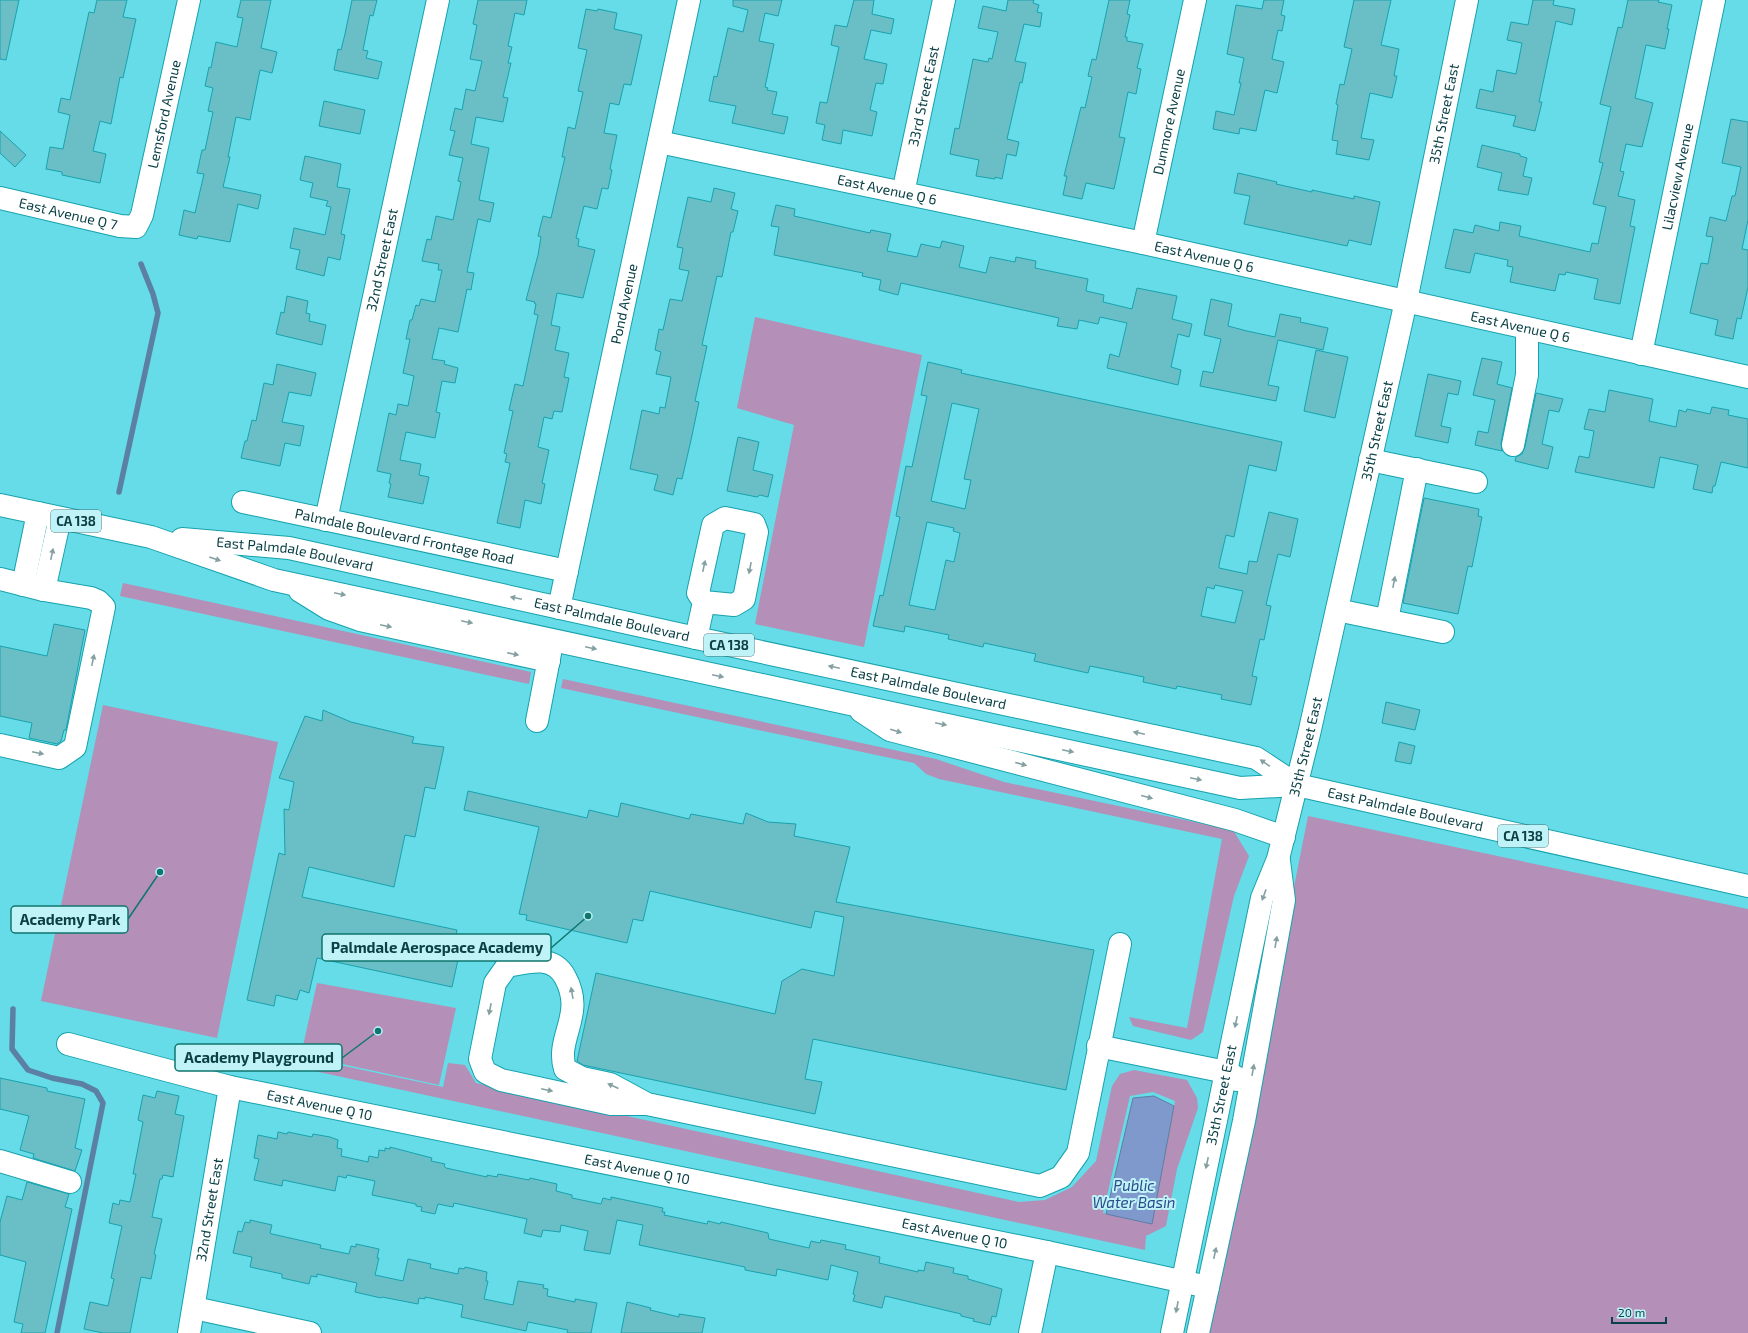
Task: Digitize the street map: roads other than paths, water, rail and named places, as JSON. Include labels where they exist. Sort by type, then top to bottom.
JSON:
[{"type":"main road","name":"Lemsford Avenue","points":[[136,227],[142,215],[189,0]]},
{"type":"main road","name":"32nd Street East","points":[[326,520],[438,0]]},
{"type":"main road","name":"Pond Avenue","points":[[559,608],[689,0]]},
{"type":"main road","name":"33rd Street East","points":[[903,193],[944,0]]},
{"type":"main road","name":"Dunmore Avenue","points":[[1143,243],[1196,0]]},
{"type":"main road","name":"35th Street East","points":[[1172,1333],[1262,898],[1278,859],[1297,785],[1406,301],[1466,0]]},
{"type":"main road","name":"Lilacview Avenue","points":[[1641,354],[1714,0]]},
{"type":"main road","name":"East Avenue Q 6","points":[[659,142],[1143,243],[1748,377]]},
{"type":"main road","name":"East Avenue Q 7","points":[[0,198],[120,226],[136,227]]},
{"type":"main road","points":[[1513,445],[1526,375],[1527,329]]},
{"type":"main road","points":[[1370,460],[1476,482]]},
{"type":"main road","points":[[1387,620],[1417,469]]},
{"type":"main road","name":"Palmdale Boulevard Frontage Road","points":[[243,502],[567,571]]},
{"type":"main road","name":"East Palmdale Boulevard","points":[[0,505],[152,537],[289,548],[696,638],[1256,758],[1297,785]]},
{"type":"main road","points":[[24,585],[38,513]]},
{"type":"main road","points":[[44,590],[60,518]]},
{"type":"main road","name":"East Palmdale Boulevard","points":[[152,537],[274,580],[287,583],[1240,788],[1297,785],[1748,886]]},
{"type":"main road","points":[[0,579],[44,590],[91,598],[98,601],[104,607],[75,747],[59,758],[0,745]]},
{"type":"main road","points":[[287,583],[329,610],[360,620],[549,661]]},
{"type":"main road","points":[[696,638],[704,602]]},
{"type":"main road","points":[[1337,610],[1444,632]]},
{"type":"main road","points":[[537,721],[553,640]]},
{"type":"main road","points":[[850,704],[890,730],[1235,820],[1284,837]]},
{"type":"main road","name":"35th Street East","points":[[1198,1333],[1244,1121],[1284,900],[1278,859]]},
{"type":"main road","points":[[647,1104],[610,1084],[582,1078],[564,1069],[562,1059],[574,1008],[572,988],[564,974],[554,964],[538,960],[507,966],[495,983],[480,1059],[485,1072],[500,1080],[611,1104],[647,1104],[1040,1186],[1061,1177],[1078,1153],[1098,1046],[1120,944]]},
{"type":"main road","name":"East Avenue Q 10","points":[[68,1044],[230,1087],[1047,1252],[1208,1287]]},
{"type":"main road","points":[[1098,1046],[1226,1072],[1236,1077],[1238,1085],[1218,1199],[1223,1218]]},
{"type":"main road","name":"32nd Street East","points":[[189,1333],[230,1087]]},
{"type":"main road","points":[[2,1168],[70,1182]]},
{"type":"main road","points":[[1030,1333],[1047,1252]]},
{"type":"main road","points":[[194,1308],[310,1333]]},
{"type":"water","name":"Public Water Basin","points":[[1154,1096],[1174,1106],[1152,1224],[1106,1214],[1133,1098]]},
{"type":"waterway","points":[[119,492],[158,313],[153,294],[141,264]]},
{"type":"waterway","points":[[13,1009],[12,1049],[28,1070],[52,1078],[82,1084],[96,1091],[103,1103],[57,1333]]},
{"type":"place","name":"Academy Park","points":[[160,872]]},
{"type":"place","name":"Palmdale Aerospace Academy","points":[[588,916]]},
{"type":"place","name":"Academy Playground","points":[[378,1031]]}]
